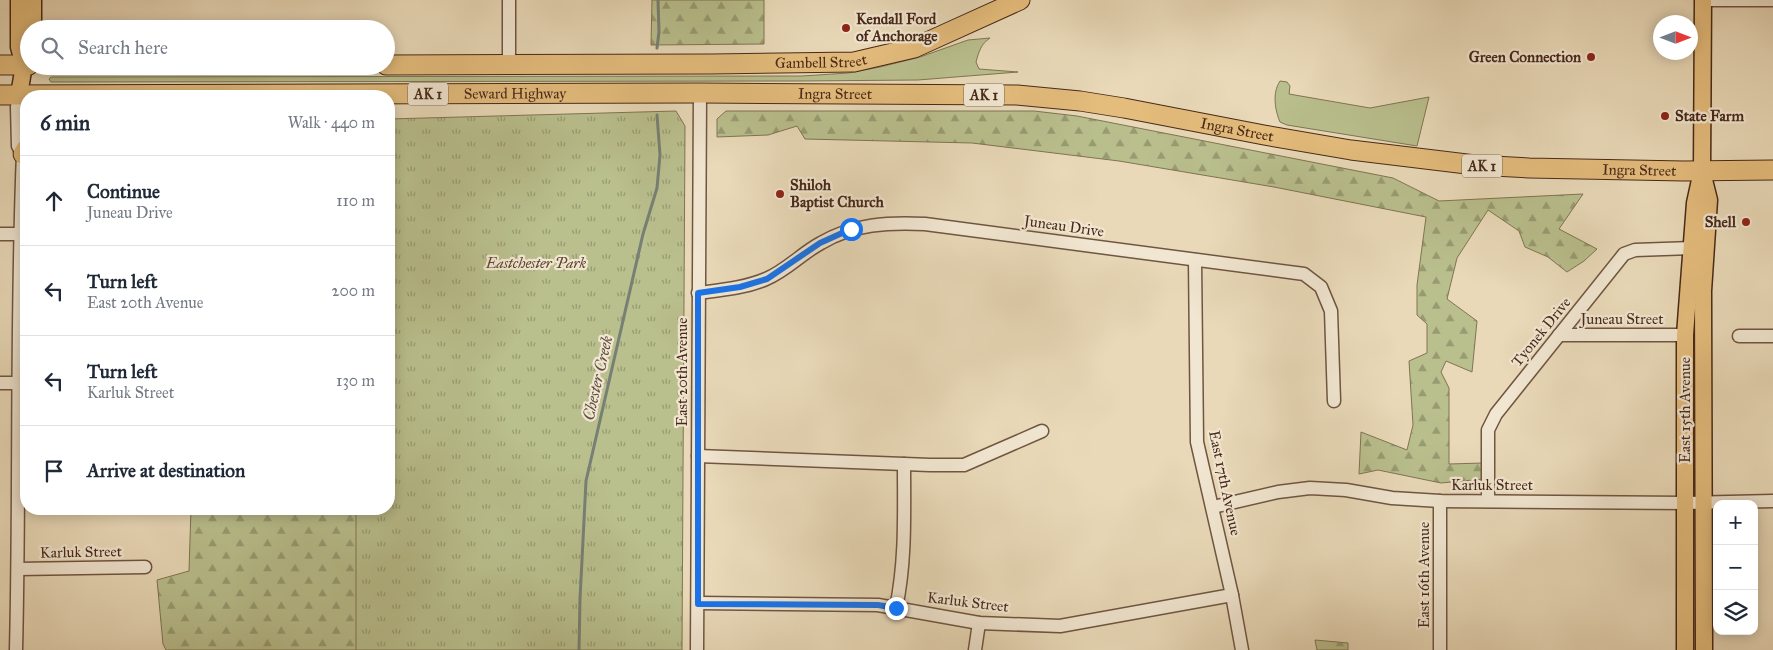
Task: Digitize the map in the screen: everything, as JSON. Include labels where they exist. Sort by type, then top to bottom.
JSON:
[{"type":"highway","name":"Gambell Street","points":[[700,64],[854,62],[914,48],[1020,0]]},
{"type":"highway","points":[[0,64],[20,62]]},
{"type":"highway","name":"Seward Highway","points":[[395,65],[700,64]]},
{"type":"highway","name":"Seward Highway","points":[[395,94],[700,93]]},
{"type":"highway","name":"Ingra Street","points":[[700,93],[1016,95],[1080,101],[1264,135],[1438,162],[1529,168],[1702,171],[1773,170]]},
{"type":"highway","name":"Seward Highway","points":[[0,95],[19,95]]},
{"type":"main road","points":[[19,0],[20,49]]},
{"type":"main road","points":[[32,20],[33,0]]},
{"type":"main road","name":"East 15th Avenue","points":[[1685,650],[1685,336],[1695,203],[1702,171],[1702,0]]},
{"type":"main road","points":[[20,90],[24,75]]},
{"type":"main road","points":[[19,95],[20,91]]},
{"type":"main road","name":"East 15th Avenue","points":[[1702,171],[1709,200],[1703,291],[1704,650]]},
{"type":"street","points":[[508,0],[509,65]]},
{"type":"street","points":[[1702,0],[1773,0]]},
{"type":"street","name":"East 20th Avenue","points":[[697,650],[700,93]]},
{"type":"street","points":[[19,95],[17,107],[18,146],[20,147]]},
{"type":"street","name":"Juneau Drive","points":[[698,293],[740,287],[767,279],[820,243],[851,229],[893,222],[925,224],[1304,274],[1321,287],[1331,311],[1334,401]]},
{"type":"street","points":[[0,234],[20,234]]},
{"type":"street","name":"Tyonek Drive","points":[[1488,501],[1488,430],[1496,414],[1558,335],[1624,254],[1635,250],[1692,248]]},
{"type":"street","name":"East 17th Avenue","points":[[1196,260],[1197,442],[1213,507],[1242,650]]},
{"type":"street","points":[[20,323],[18,383],[20,392]]},
{"type":"street","name":"Juneau Street","points":[[1558,335],[1685,336]]},
{"type":"street","points":[[1739,336],[1773,336]]},
{"type":"street","points":[[0,383],[18,383]]},
{"type":"street","points":[[698,456],[964,465],[1042,431]]},
{"type":"street","points":[[896,608],[902,581],[905,540],[904,464]]},
{"type":"street","points":[[16,650],[20,486]]},
{"type":"street","name":"Karluk Street","points":[[1213,507],[1278,492],[1310,488],[1346,490],[1392,498],[1440,501],[1773,501]]},
{"type":"street","name":"East 16th Avenue","points":[[1440,501],[1440,650]]},
{"type":"street","name":"Karluk Street","points":[[18,569],[145,568]]},
{"type":"street","name":"Karluk Street","points":[[698,604],[878,605],[979,623],[1060,626],[1232,595]]},
{"type":"street","points":[[975,650],[979,623]]},
{"type":"green space","points":[[652,0],[764,0],[764,44],[651,45]]},
{"type":"green space","points":[[990,38],[982,45],[978,54],[976,62],[979,69],[1018,72],[918,80],[800,81],[51,82],[49,79],[51,77],[802,76],[848,73],[880,67],[920,57],[968,40]]},
{"type":"green space","points":[[1280,81],[1287,82],[1290,86],[1289,94],[1370,108],[1429,97],[1417,146],[1287,125],[1280,122],[1275,102],[1277,86]]},
{"type":"green space","name":"Eastchester Park","points":[[676,111],[685,126],[682,650],[356,650],[356,515],[395,515],[395,119]]},
{"type":"green space","points":[[726,111],[1034,111],[1077,116],[1393,178],[1439,201],[1583,194],[1559,229],[1597,249],[1584,261],[1567,272],[1548,257],[1525,247],[1519,231],[1488,210],[1457,258],[1447,299],[1477,321],[1472,372],[1446,361],[1441,372],[1449,388],[1449,464],[1483,463],[1484,479],[1441,483],[1378,470],[1359,474],[1361,432],[1407,450],[1413,425],[1409,361],[1427,353],[1427,324],[1417,315],[1417,285],[1426,217],[1274,187],[1119,161],[972,143],[805,139],[797,126],[768,135],[717,137],[717,119]]},
{"type":"green space","points":[[191,515],[395,515],[542,650],[166,650],[163,644],[157,580],[189,571]]},
{"type":"green space","points":[[1315,640],[1348,643],[1348,650],[1317,650]]},
{"type":"waterway","name":"Chester Creek","points":[[657,48],[659,32],[658,0]]},
{"type":"waterway","name":"Chester Creek","points":[[579,650],[586,481],[643,234],[657,188],[660,155],[657,115]]},
{"type":"place","name":"Kendall Ford of Anchorage","points":[[846,28]]},
{"type":"place","name":"Green Connection","points":[[1591,57]]},
{"type":"place","name":"State Farm","points":[[1665,116]]},
{"type":"place","name":"Shiloh Baptist Church","points":[[780,194]]},
{"type":"place","name":"Shell","points":[[1746,222]]},
{"type":"route","points":[[851,229],[820,243],[786,268],[767,279],[740,287],[698,293],[698,604],[878,605],[896,608]]}]
